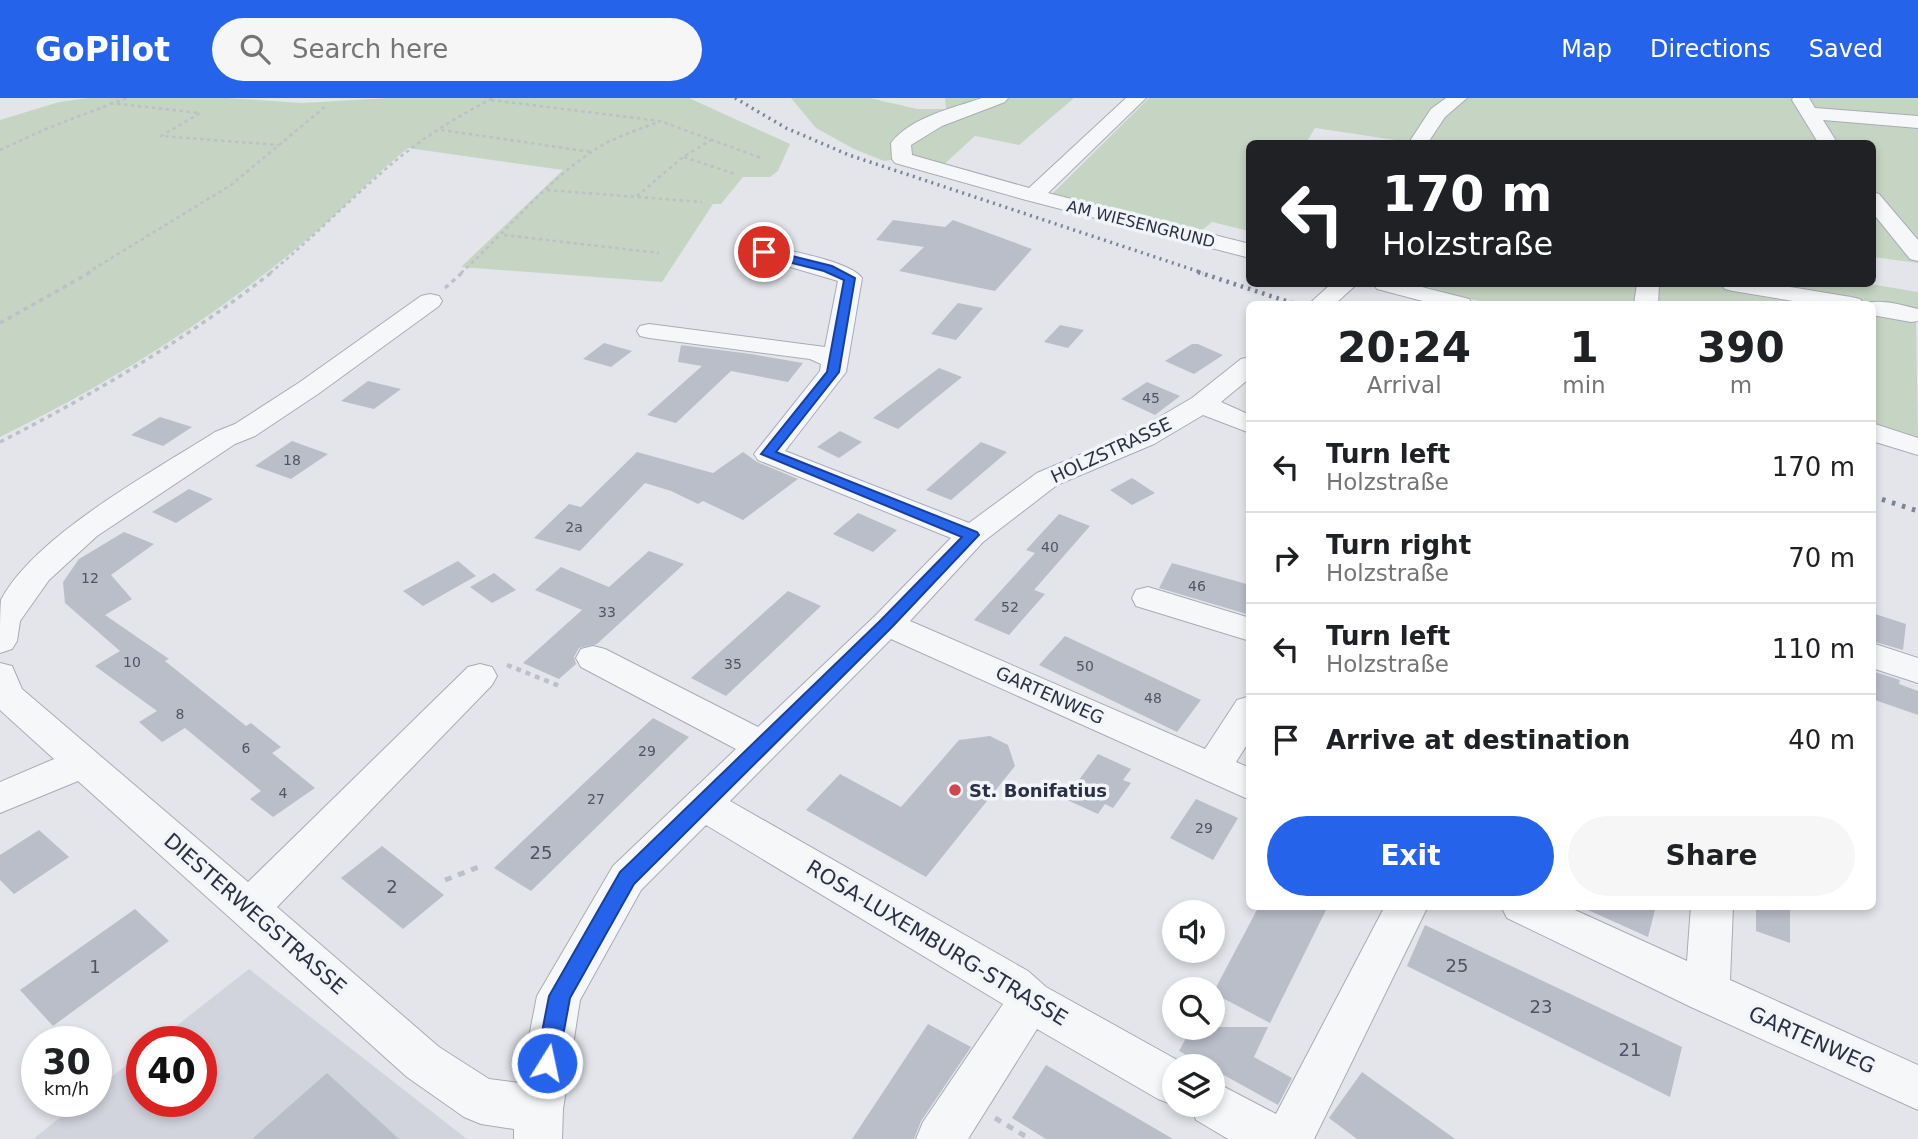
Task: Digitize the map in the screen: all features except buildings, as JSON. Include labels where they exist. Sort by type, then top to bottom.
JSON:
[{"type":"street","name":"AM WIESENGRUND","points":[[999,98],[957,112],[914,132],[901,143],[902,159],[1033,196],[1246,250]]},
{"type":"street","name":"AM WIESENGRUND","points":[[1033,196],[1137,98]]},
{"type":"street","points":[[1420,140],[1437,113],[1458,98]]},
{"type":"street","points":[[1804,106],[1918,122]]},
{"type":"street","points":[[1804,106],[1826,140]]},
{"type":"street","points":[[1876,203],[1918,254]]},
{"type":"street","points":[[764,252],[828,269],[850,278],[833,372],[768,454],[972,535]]},
{"type":"street","points":[[1325,301],[1341,287]]},
{"type":"street","points":[[1396,287],[1449,301]]},
{"type":"street","points":[[1748,287],[1819,301]]},
{"type":"street","points":[[1,627],[38,573],[86,530],[225,438],[245,430],[299,395],[430,302]]},
{"type":"street","points":[[1876,309],[1911,315]]},
{"type":"street","points":[[649,331],[816,352],[835,361]]},
{"type":"street","name":"HOLZSTRASSE","points":[[538,1124],[559,996],[627,878],[887,624],[972,535],[1047,479],[1144,438],[1202,404],[1246,368]]},
{"type":"street","points":[[1202,404],[1246,423]]},
{"type":"street","points":[[1876,432],[1918,447]]},
{"type":"street","points":[[1147,598],[1246,630]]},
{"type":"street","name":"GARTENWEG","points":[[887,624],[1246,783]]},
{"type":"street","points":[[1876,656],[1918,671]]},
{"type":"street","points":[[593,658],[761,745]]},
{"type":"street","name":"DIESTERWEGSTRASSE","points":[[0,675],[6,695],[423,1062],[481,1101],[538,1124]]},
{"type":"street","points":[[248,909],[480,676]]},
{"type":"street","points":[[1212,769],[1246,715]]},
{"type":"street","points":[[0,799],[82,763]]},
{"type":"street","name":"ROSA-LUXEMBURG-STRASSE","points":[[701,803],[1013,985],[1030,1001],[1162,1076]]},
{"type":"street","points":[[1289,1139],[1405,910]]},
{"type":"street","name":"GARTENWEG","points":[[1531,910],[1918,1088]]},
{"type":"street","points":[[1707,993],[1712,910]]},
{"type":"street","points":[[940,1139],[1030,1001]]},
{"type":"street","points":[[1225,1111],[1274,1139]]},
{"type":"path","points":[[0,150],[127,98]]},
{"type":"path","points":[[0,442],[156,355],[217,314],[307,243],[395,161],[492,99],[660,121],[761,158]]},
{"type":"path","points":[[110,103],[200,113],[161,136],[278,145]]},
{"type":"path","points":[[0,323],[118,256],[231,185],[327,105]]},
{"type":"path","points":[[430,302],[469,268],[546,190],[592,152],[660,121]]},
{"type":"path","points":[[440,130],[592,152]]},
{"type":"path","points":[[636,197],[683,157],[712,140]]},
{"type":"path","points":[[683,157],[735,174]]},
{"type":"path","points":[[546,190],[702,202]]},
{"type":"path","points":[[503,235],[659,253]]},
{"type":"path","points":[[480,676],[508,664],[562,687]]},
{"type":"path","points":[[445,880],[481,866]]},
{"type":"shaded area","points":[[249,969],[467,1139],[33,1139],[61,1117],[112,1117],[112,1076],[126,1066],[126,1117],[217,1117],[217,1026],[176,1026]]},
{"type":"green space","points":[[89,98],[227,98],[302,103],[389,98],[689,98],[790,144],[778,171],[770,177],[743,177],[721,204],[713,204],[662,282],[461,267],[563,170],[408,148],[311,236],[227,302],[117,374],[0,437],[0,120],[59,102]]},
{"type":"green space","points":[[791,98],[870,98],[917,109],[946,109],[945,98],[1074,98],[1019,145],[975,136],[940,168],[911,157],[884,161],[854,149],[816,128]]},
{"type":"green space","points":[[1149,98],[1918,98],[1918,263],[1876,257],[1876,140],[1395,140],[1315,128],[1308,140],[1246,140],[1246,230],[1212,222],[1195,236],[1050,196]]},
{"type":"green space","points":[[1876,285],[1918,292],[1918,439],[1876,425],[1876,301],[1478,301],[1428,287]]},
{"type":"railway","points":[[735,98],[786,128],[849,155],[1203,273]]},
{"type":"railway","points":[[1198,272],[1286,301]]},
{"type":"railway","points":[[1876,497],[1918,511]]},
{"type":"place","name":"St. Bonifatius","points":[[955,790]]},
{"type":"route","points":[[547,1063],[559,996],[627,878],[887,624],[972,535],[768,454],[833,372],[850,278],[828,269],[764,252]]}]
